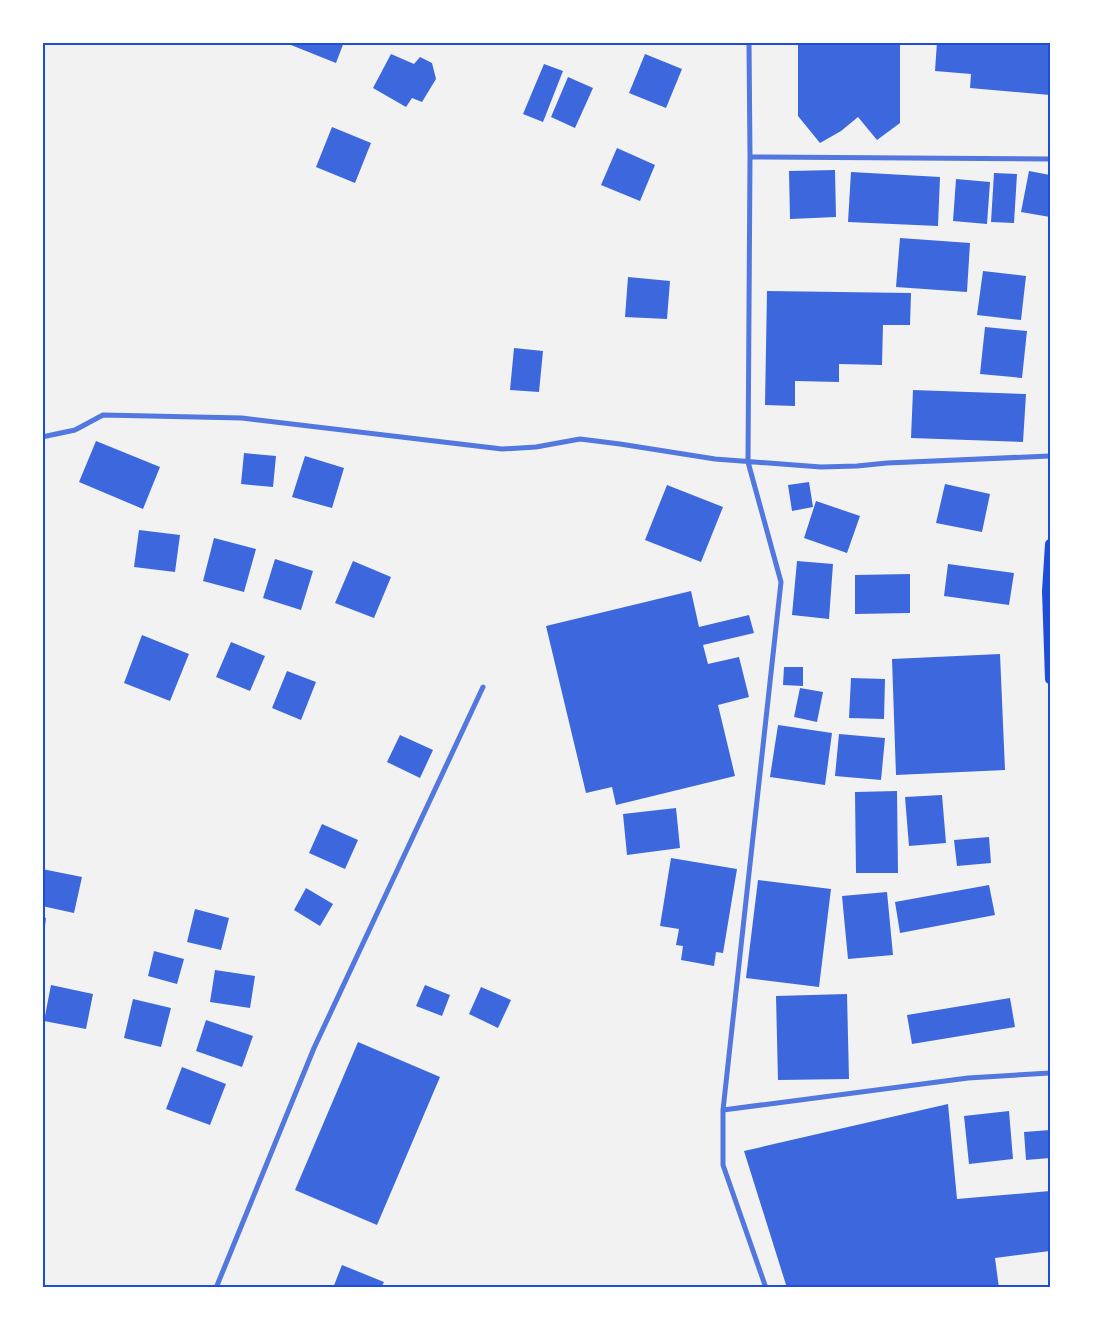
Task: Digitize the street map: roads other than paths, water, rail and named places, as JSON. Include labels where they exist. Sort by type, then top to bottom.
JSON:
[{"type":"main road","points":[[1050,544],[1047,591],[1050,679]]},
{"type":"street","points":[[749,42],[748,462],[781,582],[723,1110],[723,1165],[766,1288]]},
{"type":"street","points":[[750,157],[1050,160]]},
{"type":"street","points":[[42,437],[75,430],[103,414],[242,418],[502,449],[580,439],[715,460],[830,467],[1050,456]]},
{"type":"street","points":[[216,1288],[314,1048],[483,687]]},
{"type":"street","points":[[723,1110],[968,1078],[1050,1073]]}]
